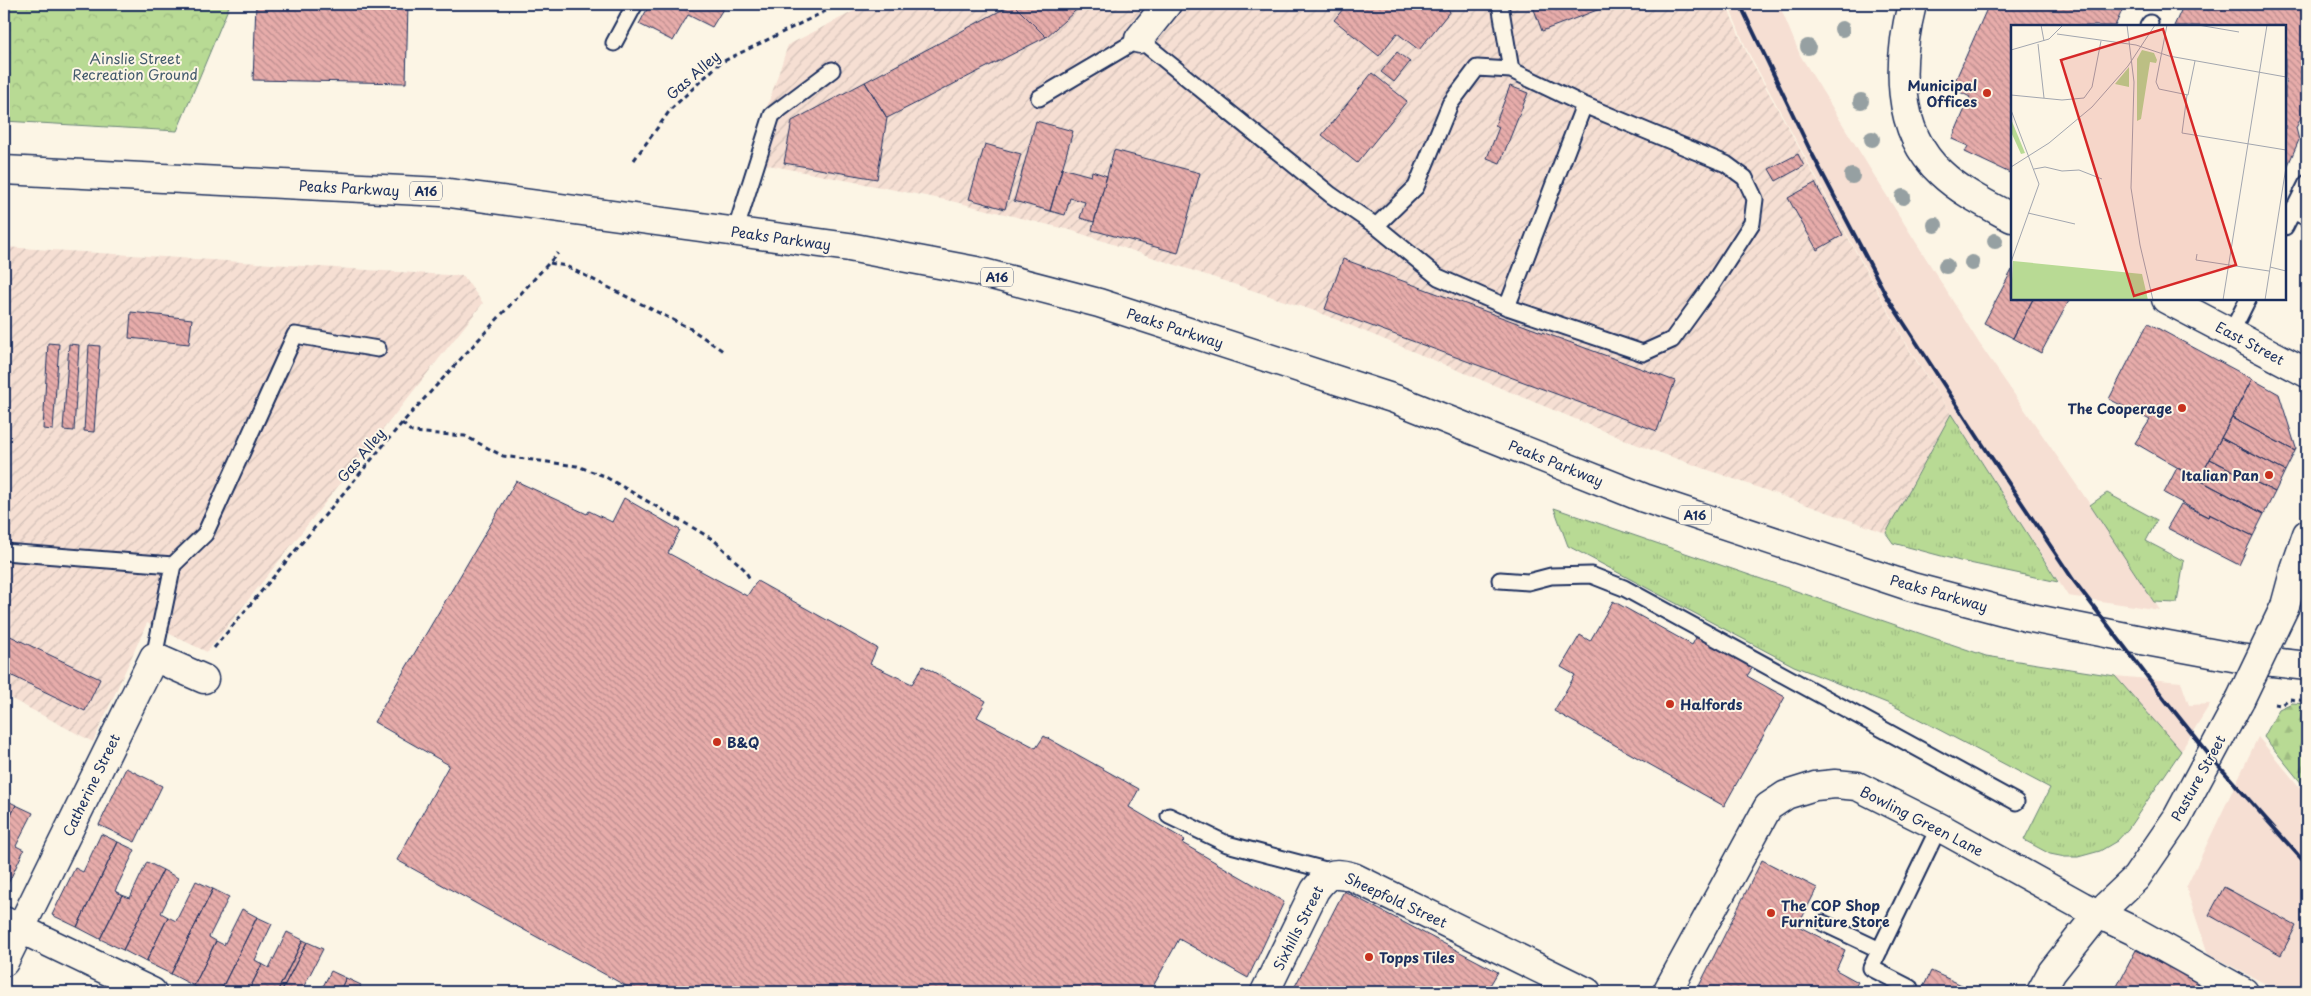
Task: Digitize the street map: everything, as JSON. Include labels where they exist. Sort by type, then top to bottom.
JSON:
[{"type":"main road","points":[[1139,39],[1166,4]]},
{"type":"main road","points":[[1912,4],[1904,33],[1901,63],[1903,98],[1918,141],[1940,174],[1982,202],[2011,217]]},
{"type":"main road","name":"Peaks Parkway","points":[[4,170],[442,192],[849,247],[976,271],[1099,303],[1395,399],[1644,498],[1912,587],[2026,617],[2238,658],[2307,666]]},
{"type":"main road","name":"East Street","points":[[2168,300],[2307,373]]},
{"type":"main road","name":"Pasture Street","points":[[2041,992],[2052,972],[2098,914],[2136,878],[2178,818],[2240,700],[2285,606],[2301,570],[2307,534]]},
{"type":"main road","points":[[154,657],[204,679]]},
{"type":"main road","name":"Catherine Street","points":[[4,962],[12,925],[154,657]]},
{"type":"main road","name":"Bowling Green Lane","points":[[1667,992],[1768,807],[1786,795],[1815,786],[1835,784],[1857,786],[1938,827],[2244,992]]},
{"type":"main road","name":"Sixhills Street","points":[[1265,992],[1315,890],[1325,878],[1338,873]]},
{"type":"main road","name":"Sheepfold Street","points":[[1338,873],[1353,877],[1587,992]]},
{"type":"main road","points":[[12,925],[152,992]]},
{"type":"lane","points":[[614,43],[635,4]]},
{"type":"lane","points":[[1500,4],[1511,70]]},
{"type":"lane","points":[[1039,98],[1139,39],[1331,195],[1376,226],[1438,277],[1507,307],[1643,353],[1672,340],[1712,285],[1752,223],[1754,199],[1745,178],[1726,164],[1584,105],[1511,70],[1477,68],[1450,104],[1416,187],[1376,226]]},
{"type":"lane","points":[[735,232],[772,115],[832,70]]},
{"type":"lane","points":[[1507,307],[1584,105]]},
{"type":"lane","points":[[2286,225],[2307,183]]},
{"type":"lane","points":[[2293,211],[2307,218]]},
{"type":"lane","points":[[2231,333],[2248,300]]},
{"type":"lane","points":[[154,657],[173,565],[205,534],[295,335],[378,349]]},
{"type":"lane","points":[[4,552],[173,565]]},
{"type":"lane","points":[[1500,580],[1528,582],[1551,576],[1591,575],[1624,588],[2016,802]]},
{"type":"lane","name":"Sheepfold Street","points":[[1169,816],[1227,844],[1338,873]]},
{"type":"lane","points":[[1908,992],[1910,988],[1871,968],[1938,827]]},
{"type":"lane","points":[[1823,923],[1880,950]]},
{"type":"path","name":"Gas Alley","points":[[634,160],[671,109],[720,63],[840,4]]},
{"type":"path","name":"Gas Alley","points":[[204,679],[198,667],[402,423],[558,253]]},
{"type":"path","points":[[550,263],[566,266],[691,329],[723,351]]},
{"type":"path","points":[[402,423],[412,432],[465,436],[503,456],[577,466],[604,476],[714,540],[744,569],[750,579]]},
{"type":"shaded area","points":[[868,4],[1726,4],[1746,51],[1911,353],[1951,414],[1886,533],[1638,445],[1318,312],[1070,230],[951,201],[749,161],[788,45]]},
{"type":"shaded area","points":[[1728,4],[1779,4],[1800,55],[1979,343],[2160,610],[2068,596],[1910,350],[1747,50]]},
{"type":"shaded area","points":[[4,247],[463,276],[483,303],[207,652],[147,623],[93,742],[4,695]]},
{"type":"shaded area","points":[[2115,676],[2181,682],[2189,705],[2210,704],[2181,751]]},
{"type":"shaded area","points":[[2258,737],[2307,796],[2307,992],[2281,992],[2208,954],[2186,888]]},
{"type":"green space","name":"Ainslie Street Recreation Ground","points":[[4,4],[230,4],[177,131],[4,121]]},
{"type":"green space","points":[[1951,414],[2058,582],[1960,561],[1893,543],[1886,533]]},
{"type":"green space","points":[[2107,493],[2157,520],[2146,541],[2184,561],[2177,603],[2154,602],[2090,505]]},
{"type":"green space","points":[[1554,508],[1986,656],[2115,676],[2181,751],[2128,829],[2117,841],[2100,851],[2078,857],[2050,854],[2024,840],[2050,788],[1892,705],[1794,666],[1568,546]]},
{"type":"green space","points":[[2292,703],[2307,704],[2307,790],[2264,737],[2279,709]]},
{"type":"building","points":[[256,4],[408,4],[406,83],[253,80]]},
{"type":"building","points":[[650,4],[726,4],[712,27],[688,15],[673,41],[639,24]]},
{"type":"building","points":[[1013,4],[1083,4],[1046,37]]},
{"type":"building","points":[[1013,4],[1046,37],[887,118],[865,82]]},
{"type":"building","points":[[1347,4],[1441,4],[1450,11],[1419,50],[1397,33],[1379,56],[1334,20]]},
{"type":"building","points":[[1532,4],[1613,4],[1542,31]]},
{"type":"building","name":"Municipal Offices","points":[[1989,4],[2125,4],[2115,25],[2011,25],[2011,174],[1965,152],[1968,146],[1952,139],[1970,97],[1952,88]]},
{"type":"building","points":[[2184,4],[2307,4],[2307,105],[2296,128],[2299,140],[2286,170],[2286,25],[2174,25]]},
{"type":"building","points":[[1397,52],[1410,62],[1394,82],[1381,72]]},
{"type":"building","points":[[1372,73],[1407,101],[1357,163],[1322,135]]},
{"type":"building","points":[[865,82],[887,118],[877,179],[784,163],[792,121]]},
{"type":"building","points":[[1510,86],[1528,93],[1500,163],[1487,158],[1499,127],[1495,125]]},
{"type":"building","points":[[1036,121],[1073,131],[1050,211],[1014,201]]},
{"type":"building","points":[[985,144],[1021,154],[1005,209],[969,199]]},
{"type":"building","points":[[1114,150],[1200,173],[1178,253],[1092,230]]},
{"type":"building","points":[[1798,154],[1804,166],[1776,181],[1769,169]]},
{"type":"building","points":[[1062,168],[1091,176],[1092,171],[1107,176],[1094,222],[1080,218],[1085,202],[1070,198],[1065,215],[1050,211]]},
{"type":"building","points":[[1815,183],[1843,235],[1817,250],[1788,198]]},
{"type":"building","points":[[1343,259],[1675,381],[1657,431],[1325,309]]},
{"type":"building","points":[[2011,272],[2011,300],[2032,300],[2013,338],[1984,323]]},
{"type":"building","points":[[2032,300],[2069,300],[2041,353],[2013,338]]},
{"type":"building","points":[[131,312],[192,319],[189,344],[129,338]]},
{"type":"building","name":"The Cooperage","points":[[2148,323],[2252,379],[2199,480],[2135,443],[2150,420],[2109,399]]},
{"type":"building","points":[[48,343],[59,344],[53,430],[43,429]]},
{"type":"building","points":[[69,344],[79,345],[74,431],[63,430]]},
{"type":"building","points":[[89,345],[100,346],[94,432],[84,431]]},
{"type":"building","points":[[2252,379],[2279,394],[2296,448],[2295,451],[2232,418]]},
{"type":"building","points":[[2232,418],[2295,451],[2285,471],[2221,438]]},
{"type":"building","points":[[2221,438],[2285,471],[2275,492],[2210,459]]},
{"type":"building","points":[[2210,459],[2275,492],[2264,514],[2199,480]]},
{"type":"building","points":[[2177,468],[2264,514],[2253,536],[2209,514],[2208,517],[2164,493]]},
{"type":"building","name":"B&Q","points":[[516,481],[587,514],[589,511],[612,522],[624,498],[680,530],[668,553],[747,596],[757,581],[877,648],[870,664],[912,684],[923,666],[986,701],[977,717],[1036,748],[1044,736],[1139,789],[1129,807],[1185,840],[1182,843],[1284,902],[1248,978],[1179,939],[1150,992],[637,992],[397,860],[449,765],[374,722]]},
{"type":"building","points":[[2181,504],[2208,517],[2209,514],[2253,536],[2239,565],[2167,528]]},
{"type":"building","name":"Halfords","points":[[1613,601],[1692,645],[1697,636],[1753,667],[1747,676],[1785,697],[1724,806],[1554,711],[1575,675],[1561,667],[1580,635],[1590,641]]},
{"type":"building","points":[[4,633],[100,679],[85,711],[4,672]]},
{"type":"building","points":[[126,768],[162,786],[135,842],[99,825]]},
{"type":"building","points":[[4,799],[16,805],[4,830]]},
{"type":"building","points":[[16,805],[33,813],[16,846],[24,850],[6,888],[4,887],[4,830]]},
{"type":"building","points":[[101,834],[118,842],[77,927],[52,915],[75,868],[83,872]]},
{"type":"building","points":[[118,842],[135,850],[115,891],[122,895],[100,939],[77,927]]},
{"type":"building","points":[[1762,860],[1817,888],[1798,926],[1845,950],[1836,970],[1858,982],[1852,992],[1696,992]]},
{"type":"building","points":[[147,862],[163,870],[123,950],[100,939],[122,895],[130,898]]},
{"type":"building","points":[[163,870],[178,878],[161,913],[168,917],[146,962],[123,950]]},
{"type":"building","points":[[196,881],[213,889],[171,974],[146,962],[168,917],[176,921]]},
{"type":"building","points":[[2224,887],[2296,926],[2281,955],[2209,915]]},
{"type":"building","points":[[213,889],[229,897],[209,937],[216,941],[194,986],[171,974]]},
{"type":"building","points":[[1344,891],[1498,972],[1486,992],[1292,992]]},
{"type":"building","points":[[242,909],[257,917],[220,992],[208,992],[194,986],[216,941],[224,945]]},
{"type":"building","points":[[257,917],[272,924],[255,960],[262,964],[248,992],[220,992]]},
{"type":"building","points":[[287,932],[303,940],[277,992],[248,992],[262,964],[269,968]]},
{"type":"building","points":[[303,940],[307,942],[281,992],[277,992]]},
{"type":"building","points":[[307,942],[323,949],[304,986],[312,990],[311,992],[281,992]]},
{"type":"building","points":[[2136,950],[2217,992],[2114,992]]},
{"type":"building","points":[[331,971],[346,978],[339,992],[320,992]]},
{"type":"building","points":[[1931,971],[1977,992],[1921,992]]},
{"type":"building","points":[[346,978],[361,985],[358,992],[339,992]]},
{"type":"railway","points":[[1740,4],[1809,148],[1887,297],[1979,439],[2074,581],[2166,701],[2210,756],[2307,865]]},
{"type":"place","name":"Municipal Offices","points":[[1987,93]]},
{"type":"place","name":"The Cooperage","points":[[2182,408]]},
{"type":"place","name":"Italian Pan","points":[[2269,475]]},
{"type":"place","name":"Halfords","points":[[1670,704]]},
{"type":"place","name":"B&Q","points":[[717,742]]},
{"type":"place","name":"The COP Shop Furniture Store","points":[[1771,913]]},
{"type":"place","name":"Topps Tiles","points":[[1369,957]]}]
